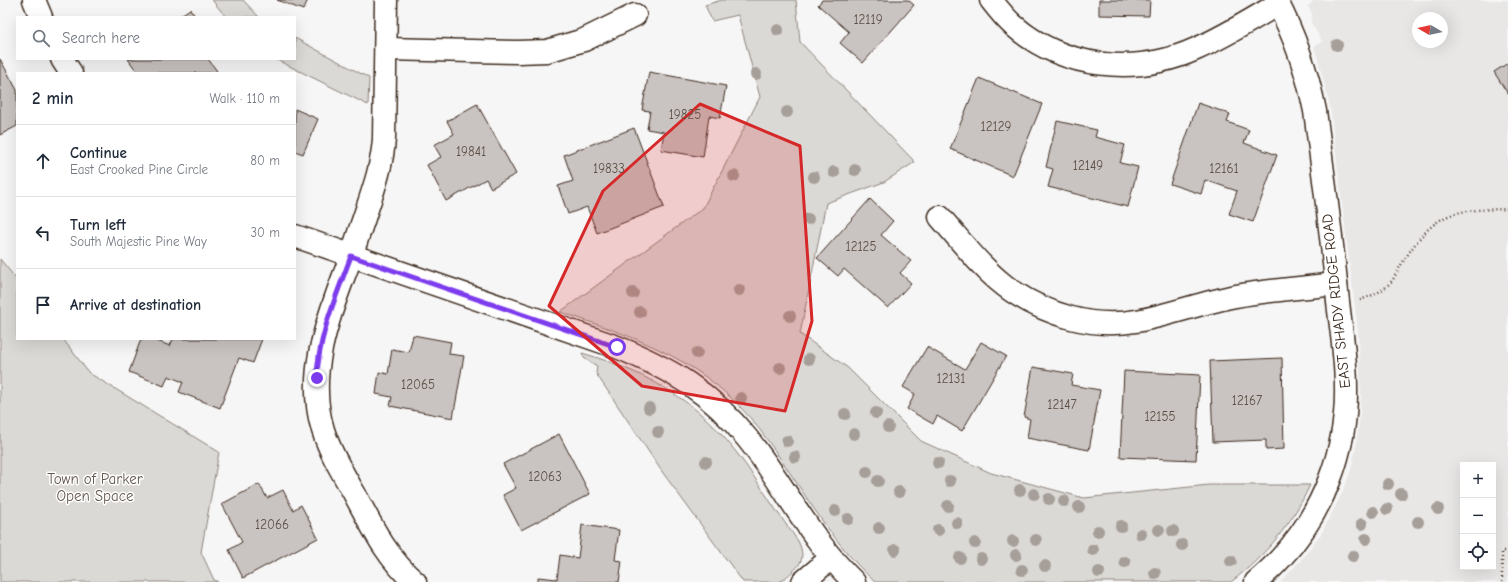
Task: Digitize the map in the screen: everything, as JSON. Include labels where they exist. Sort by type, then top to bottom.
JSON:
[{"type":"street","points":[[34,0],[41,16]]},
{"type":"street","points":[[386,0],[383,157],[375,185],[327,325],[320,350],[317,382],[320,413],[324,433],[335,458],[382,544],[398,565],[415,582]]},
{"type":"street","points":[[991,0],[1012,25],[1024,35],[1047,48],[1076,59],[1114,65],[1150,63],[1186,53],[1216,39],[1277,2]]},
{"type":"street","name":"EAST SHADY RIDGE ROAD","points":[[1256,582],[1280,560],[1294,542],[1308,523],[1324,494],[1338,453],[1343,428],[1346,388],[1336,284],[1311,91],[1303,60],[1277,2]]},
{"type":"street","points":[[386,49],[524,52],[547,51],[578,42],[635,15]]},
{"type":"street","points":[[63,60],[70,72]]},
{"type":"street","points":[[940,217],[988,270],[1011,291],[1046,310],[1091,322],[1110,323],[1136,321],[1237,296],[1336,284]]},
{"type":"street","points":[[296,236],[617,347],[646,359],[677,375],[711,400],[727,415],[743,434],[816,540],[854,582]]},
{"type":"street","points":[[803,582],[831,558]]},
{"type":"path","points":[[1358,301],[1376,294],[1389,284],[1396,277],[1400,267],[1422,235],[1442,219],[1469,210],[1508,209]]},
{"type":"path","points":[[1502,582],[1502,551],[1508,551]]},
{"type":"highlighted area","points":[[700,104],[800,146],[812,321],[785,411],[642,386],[549,306],[603,191]]},
{"type":"shaded area","points":[[1314,0],[1508,0],[1508,582],[1280,582],[1300,561],[1321,534],[1342,493],[1350,473],[1355,452],[1361,395],[1358,332],[1330,107],[1314,47],[1322,41],[1311,23],[1312,14],[1310,9],[1307,7]]},
{"type":"green space","points":[[212,0],[243,0],[258,16],[225,16]]},
{"type":"green space","points":[[722,0],[796,0],[800,42],[915,162],[884,182],[826,203],[800,334],[848,368],[921,441],[991,473],[1084,498],[1209,485],[1310,485],[1286,526],[1255,561],[1231,582],[875,582],[842,547],[760,430],[739,406],[718,386],[694,369],[670,355],[617,332],[560,312],[703,208],[760,97],[738,15],[712,21],[705,5]]},
{"type":"green space","points":[[296,39],[369,78],[368,105],[277,60],[296,60]]},
{"type":"green space","name":"Town of Parker Open Space","points":[[0,259],[16,279],[16,340],[64,340],[89,373],[219,452],[201,552],[214,580],[218,582],[0,582]]},
{"type":"green space","points":[[582,353],[627,369],[656,383],[683,400],[718,430],[746,465],[798,541],[802,555],[799,565],[780,582],[743,582],[663,473],[599,378],[596,373],[597,366],[584,358]]},
{"type":"building","points":[[277,0],[308,0],[303,10]]},
{"type":"building","points":[[822,0],[908,0],[914,5],[863,63],[840,43],[849,32],[818,5]]},
{"type":"building","points":[[1099,0],[1150,0],[1149,16],[1099,15]]},
{"type":"building","points":[[190,9],[195,16],[180,16]]},
{"type":"building","points":[[0,59],[16,88],[16,127],[0,135]]},
{"type":"building","points":[[129,60],[209,60],[217,71],[216,72],[137,72]]},
{"type":"building","points":[[1508,63],[1508,94],[1494,72]]},
{"type":"building","points":[[649,72],[726,86],[720,118],[709,116],[703,157],[661,150],[664,132],[647,129],[650,111],[642,110]]},
{"type":"building","points":[[979,78],[1042,104],[1013,176],[950,149]]},
{"type":"building","points":[[1198,103],[1230,114],[1227,122],[1249,130],[1244,143],[1277,155],[1253,222],[1229,214],[1237,191],[1205,180],[1201,194],[1170,184]]},
{"type":"building","points":[[477,104],[516,174],[491,188],[486,179],[446,201],[427,165],[441,157],[434,145],[454,134],[447,121]]},
{"type":"building","points":[[296,109],[318,119],[303,154],[296,151]]},
{"type":"building","points":[[1057,121],[1097,130],[1095,137],[1125,145],[1120,163],[1138,167],[1128,207],[1048,187],[1053,169],[1046,167]]},
{"type":"building","points":[[634,128],[664,207],[597,233],[587,207],[568,214],[558,186],[573,181],[564,155]]},
{"type":"building","points":[[870,199],[893,221],[881,235],[911,261],[900,273],[911,283],[888,308],[844,269],[838,276],[817,258]]},
{"type":"building","points":[[413,335],[451,342],[449,354],[464,356],[453,418],[390,406],[392,397],[376,394],[379,372],[388,374],[392,349],[409,352]]},
{"type":"building","points":[[141,340],[155,340],[170,346],[173,340],[262,340],[253,363],[239,358],[220,408],[179,392],[183,382],[168,376],[164,386],[129,372]]},
{"type":"building","points":[[981,342],[1006,356],[962,431],[937,416],[933,424],[907,409],[915,394],[903,387],[927,347],[965,369]]},
{"type":"building","points":[[1282,358],[1284,449],[1266,450],[1266,440],[1213,442],[1210,361]]},
{"type":"building","points":[[1033,367],[1073,374],[1071,385],[1100,390],[1089,450],[1027,438],[1030,419],[1024,417]]},
{"type":"building","points":[[1124,371],[1200,375],[1196,460],[1120,457]]},
{"type":"building","points":[[559,434],[590,494],[521,530],[503,495],[516,488],[503,464]]},
{"type":"building","points":[[259,484],[267,498],[283,490],[293,510],[301,505],[318,538],[243,578],[229,550],[242,542],[222,504]]},
{"type":"building","points":[[582,525],[619,530],[615,560],[622,561],[619,582],[538,582],[538,577],[557,579],[560,555],[578,558]]},
{"type":"route","points":[[317,378],[317,365],[324,333],[351,256],[617,347]]}]
